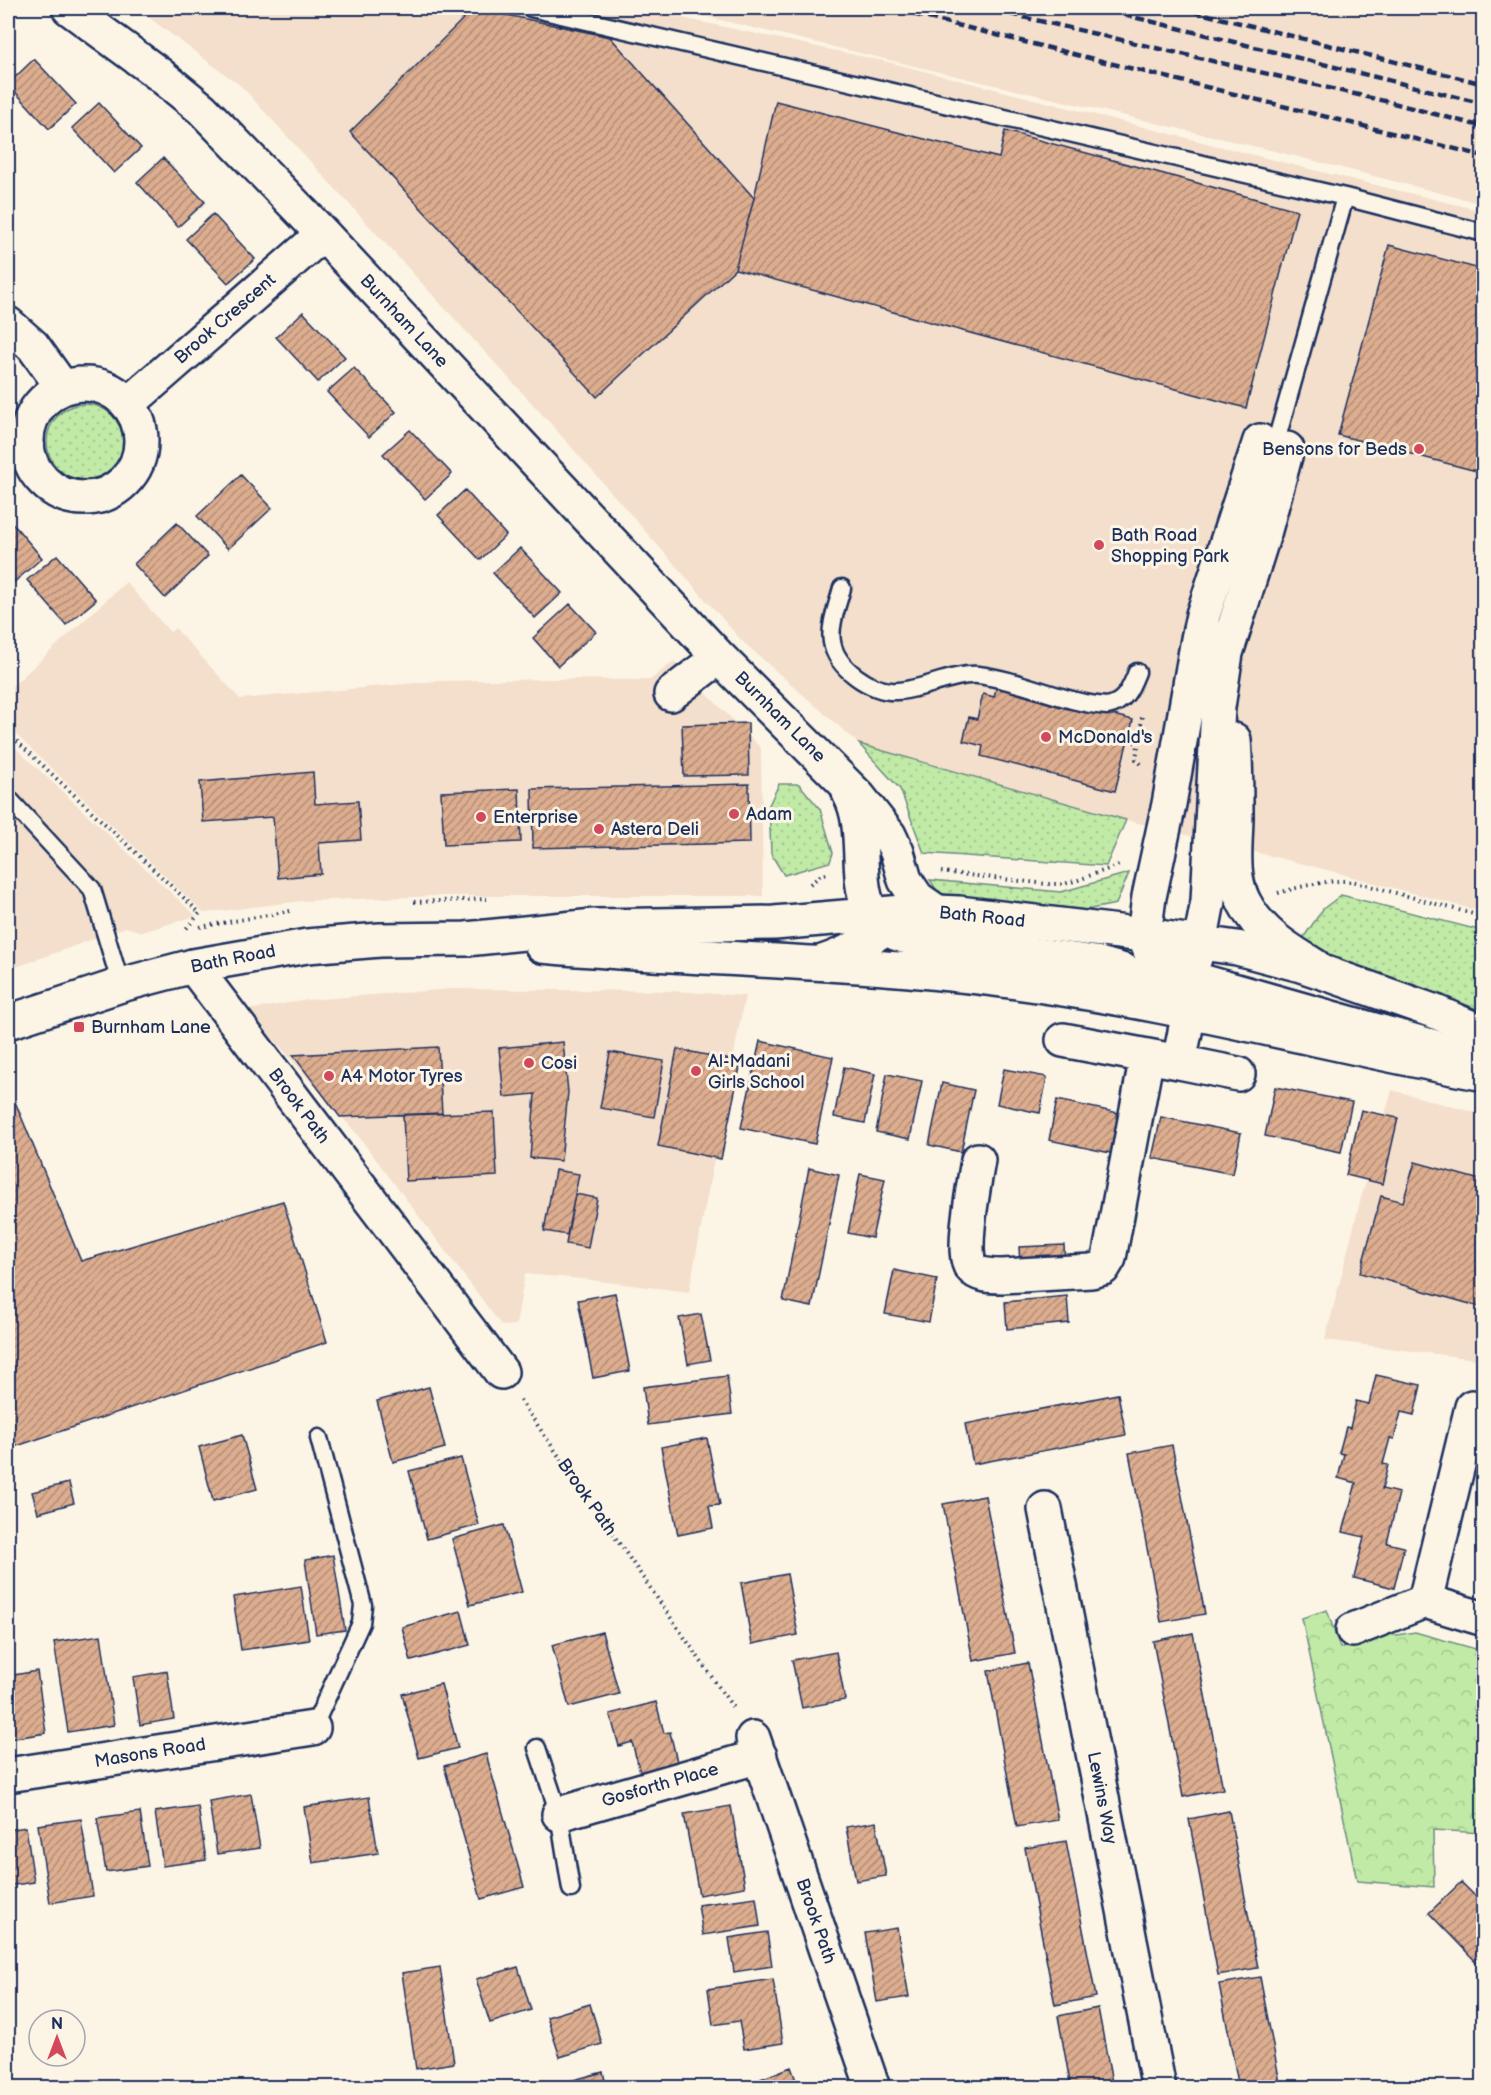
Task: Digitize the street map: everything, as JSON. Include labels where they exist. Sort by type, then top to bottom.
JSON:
[{"type":"street","name":"Burnham Lane","points":[[69,8],[159,74],[202,109],[323,234],[718,657],[860,797],[889,836],[897,852],[903,876]]},
{"type":"street","name":"Brook Crescent","points":[[128,404],[323,234]]},
{"type":"street","points":[[8,324],[33,346],[63,388]]},
{"type":"street","points":[[86,384],[109,389],[128,404],[139,423],[141,445],[136,466],[123,484],[104,495],[82,499],[60,493],[42,480],[31,461],[27,440],[32,418],[45,400],[63,388],[86,384]]},
{"type":"street","points":[[1120,998],[1150,997],[1173,983],[1194,961],[1200,943],[1208,901],[1218,707],[1229,640],[1265,530],[1274,445]]},
{"type":"street","points":[[1179,1062],[1201,1014],[1173,983],[1166,968],[1152,956],[1144,935],[1147,909],[1201,623],[1274,445]]},
{"type":"street","points":[[1229,640],[1238,887],[1244,902],[1258,923],[1280,944],[1328,974]]},
{"type":"street","name":"Burnham Lane","points":[[671,694],[718,657]]},
{"type":"street","points":[[841,778],[853,800],[860,824],[864,894],[902,936],[1095,963],[1484,1061]]},
{"type":"street","points":[[817,919],[840,907],[851,894],[862,871]]},
{"type":"street","points":[[1076,927],[1106,926],[1119,921],[1136,908],[1155,872]]},
{"type":"street","points":[[903,876],[917,898],[937,912]]},
{"type":"street","points":[[820,963],[846,955],[885,918],[903,876]]},
{"type":"street","name":"Bath Road","points":[[8,1022],[122,985],[193,966],[307,946],[380,940],[466,939],[594,926],[774,923],[817,919],[885,918],[937,912],[1144,935],[1258,953],[1328,974],[1436,1012],[1484,1033]]},
{"type":"street","name":"Bath Road","points":[[466,939],[593,951],[885,967],[1006,981],[1120,998],[1484,1074]]},
{"type":"street","name":"Brook Path","points":[[193,966],[501,1372]]},
{"type":"street","points":[[1063,1040],[1238,1074]]},
{"type":"street","points":[[978,1160],[966,1246],[967,1257],[972,1268],[987,1276],[1002,1276],[1091,1271],[1103,1268],[1109,1258],[1147,1056]]},
{"type":"street","points":[[1425,1601],[1472,1407]]},
{"type":"street","name":"Lewins Way","points":[[1045,1509],[1160,2088]]},
{"type":"street","points":[[1353,1630],[1425,1601],[1484,1619]]},
{"type":"street","name":"Masons Road","points":[[8,1775],[298,1721]]},
{"type":"street","name":"Brook Path","points":[[757,1747],[873,2088]]},
{"type":"street","name":"Gosforth Place","points":[[559,1814],[757,1747]]},
{"type":"lane","points":[[531,8],[1345,197],[1484,233]]},
{"type":"lane","points":[[1274,445],[1345,197]]},
{"type":"lane","points":[[842,588],[832,631],[831,641],[834,650],[855,674],[876,688],[898,692],[974,675],[1107,706],[1117,703],[1129,692],[1137,672]]},
{"type":"lane","points":[[8,798],[92,889],[122,985]]},
{"type":"lane","points":[[298,1721],[362,1623],[363,1605],[319,1438]]},
{"type":"lane","points":[[537,1748],[559,1814],[571,1889]]},
{"type":"path","points":[[1117,703],[1127,716],[1131,712],[1142,715],[1136,759],[1145,768]]},
{"type":"path","points":[[8,733],[200,913],[186,929],[193,966]]},
{"type":"path","points":[[1128,740],[1138,743]]},
{"type":"path","points":[[903,876],[951,873],[1064,884],[1133,861],[1155,872]]},
{"type":"path","points":[[1244,902],[1314,883],[1334,880],[1352,882],[1484,917]]},
{"type":"path","name":"Brook Path","points":[[501,1372],[757,1747]]},
{"type":"shaded area","name":"Bath Road Shopping Park","points":[[136,8],[636,8],[888,62],[1483,211],[1483,912],[1126,820],[859,744],[742,641],[551,424],[241,86]]},
{"type":"shaded area","points":[[669,8],[1483,8],[1483,204],[1299,157]]},
{"type":"shaded area","points":[[126,582],[170,632],[175,628],[240,699],[437,681],[650,680],[674,661],[761,748],[763,896],[435,896],[302,901],[204,913],[8,727],[8,690]]},
{"type":"shaded area","points":[[8,741],[196,916],[142,932],[126,927],[8,970]]},
{"type":"shaded area","points":[[451,989],[674,991],[745,996],[689,1292],[525,1274],[516,1325],[502,1326],[356,1133],[248,1010],[306,1000]]},
{"type":"shaded area","points":[[1392,1090],[1483,1115],[1483,1360],[1325,1340],[1360,1202]]},
{"type":"green space","points":[[85,404],[100,407],[112,415],[120,427],[123,442],[120,457],[112,469],[100,477],[85,480],[70,477],[58,469],[50,457],[47,442],[50,427],[58,415],[70,407]]},
{"type":"green space","points":[[859,744],[1126,820],[1106,866],[924,853],[900,789]]},
{"type":"green space","points":[[779,784],[799,784],[820,809],[833,853],[830,862],[784,875],[771,854],[769,805]]},
{"type":"green space","points":[[1129,873],[1116,904],[1086,910],[939,894],[930,880],[1061,892]]},
{"type":"green space","points":[[1341,895],[1483,931],[1483,1011],[1299,944],[1323,909]]},
{"type":"green space","points":[[1327,1610],[1340,1648],[1384,1634],[1397,1635],[1415,1632],[1483,1651],[1483,1833],[1433,1830],[1434,1887],[1357,1881],[1302,1618]]},
{"type":"building","points":[[474,8],[610,37],[754,198],[735,269],[597,397],[350,132]]},
{"type":"building","points":[[34,59],[76,104],[49,129],[8,84]]},
{"type":"building","points":[[776,101],[999,158],[1005,131],[1297,210],[1246,408],[735,269]]},
{"type":"building","points":[[99,103],[141,148],[114,173],[72,128]]},
{"type":"building","points":[[163,158],[205,202],[178,227],[137,182]]},
{"type":"building","points":[[213,214],[255,259],[228,283],[186,239]]},
{"type":"building","points":[[1389,245],[1484,270],[1484,473],[1338,435]]},
{"type":"building","points":[[303,312],[345,357],[318,382],[276,337]]},
{"type":"building","points":[[354,368],[396,412],[369,437],[327,392]]},
{"type":"building","points":[[410,430],[452,474],[425,499],[383,454]]},
{"type":"building","points":[[241,475],[272,508],[228,549],[197,516]]},
{"type":"building","points":[[465,490],[506,535],[480,560],[438,515]]},
{"type":"building","points":[[8,518],[42,558],[12,584],[8,579]]},
{"type":"building","points":[[177,523],[208,556],[165,598],[134,564]]},
{"type":"building","points":[[520,548],[562,593],[535,618],[493,573]]},
{"type":"building","points":[[57,555],[96,600],[66,625],[27,580]]},
{"type":"building","points":[[570,604],[596,632],[558,666],[533,638]]},
{"type":"building","name":"McDonald's","points":[[997,685],[1133,720],[1115,791],[981,756],[983,746],[963,741],[969,717],[977,719],[983,694],[994,697]]},
{"type":"building","points":[[748,723],[749,775],[684,776],[682,725]]},
{"type":"building","points":[[313,772],[315,804],[358,801],[361,840],[319,843],[321,874],[278,878],[273,817],[203,822],[200,782]]},
{"type":"building","points":[[749,784],[750,843],[533,848],[532,789]]},
{"type":"building","name":"Enterprise","points":[[519,789],[521,842],[444,845],[441,792]]},
{"type":"building","points":[[760,1041],[833,1057],[815,1144],[741,1128]]},
{"type":"building","points":[[563,1042],[568,1092],[561,1161],[530,1158],[535,1094],[504,1097],[499,1048]]},
{"type":"building","points":[[438,1047],[442,1113],[340,1117],[293,1055]]},
{"type":"building","points":[[677,1049],[741,1062],[721,1159],[658,1146]]},
{"type":"building","points":[[610,1052],[664,1061],[654,1117],[600,1108]]},
{"type":"building","points":[[844,1067],[875,1074],[865,1123],[834,1117]]},
{"type":"building","points":[[1004,1069],[1047,1077],[1040,1113],[997,1104]]},
{"type":"building","points":[[887,1074],[922,1081],[910,1139],[876,1132]]},
{"type":"building","points":[[942,1083],[974,1090],[961,1152],[929,1145]]},
{"type":"building","points":[[1275,1087],[1352,1102],[1341,1152],[1265,1136]]},
{"type":"building","points":[[1057,1100],[1128,1115],[1120,1155],[1049,1140]]},
{"type":"building","points":[[16,1104],[81,1261],[283,1201],[327,1342],[8,1449],[8,1107]]},
{"type":"building","points":[[1361,1110],[1398,1118],[1383,1184],[1346,1175]]},
{"type":"building","points":[[494,1112],[497,1176],[406,1181],[403,1115]]},
{"type":"building","points":[[1161,1117],[1241,1133],[1233,1174],[1152,1158]]},
{"type":"building","points":[[1415,1162],[1484,1181],[1484,1298],[1481,1307],[1360,1273],[1381,1196],[1403,1202]]},
{"type":"building","points":[[809,1168],[839,1175],[812,1307],[783,1301]]},
{"type":"building","points":[[555,1170],[579,1174],[567,1235],[544,1231]]},
{"type":"building","points":[[860,1174],[885,1179],[872,1238],[848,1233]]},
{"type":"building","points":[[575,1194],[597,1198],[588,1248],[566,1244]]},
{"type":"building","points":[[1064,1245],[1065,1263],[1020,1264],[1019,1247]]},
{"type":"building","points":[[894,1270],[937,1279],[929,1322],[885,1314]]},
{"type":"building","points":[[615,1293],[630,1371],[593,1378],[578,1300]]},
{"type":"building","points":[[1067,1296],[1069,1323],[1007,1329],[1005,1302]]},
{"type":"building","points":[[701,1314],[710,1360],[688,1364],[679,1318]]},
{"type":"building","points":[[1376,1375],[1421,1385],[1414,1415],[1401,1412],[1394,1439],[1390,1438],[1383,1464],[1388,1465],[1382,1489],[1399,1493],[1387,1543],[1404,1547],[1394,1588],[1354,1578],[1364,1537],[1343,1532],[1356,1483],[1338,1478],[1344,1454],[1339,1453],[1346,1427],[1350,1428],[1356,1401],[1369,1404]]},
{"type":"building","points":[[727,1376],[732,1414],[648,1425],[643,1387]]},
{"type":"building","points":[[429,1387],[445,1448],[393,1462],[377,1401]]},
{"type":"building","points":[[1118,1394],[1126,1435],[973,1464],[965,1424]]},
{"type":"building","points":[[242,1435],[257,1489],[213,1501],[199,1447]]},
{"type":"building","points":[[707,1438],[720,1505],[709,1506],[713,1528],[678,1535],[661,1447]]},
{"type":"building","points":[[1172,1445],[1205,1614],[1161,1622],[1129,1453]]},
{"type":"building","points":[[461,1458],[479,1525],[427,1539],[409,1471]]},
{"type":"building","points":[[69,1483],[74,1503],[38,1513],[32,1492]]},
{"type":"building","points":[[985,1496],[1015,1653],[973,1661],[943,1504]]},
{"type":"building","points":[[504,1525],[522,1592],[470,1605],[452,1539]]},
{"type":"building","points":[[333,1555],[345,1630],[316,1634],[305,1560]]},
{"type":"building","points":[[787,1574],[798,1635],[752,1644],[741,1583]]},
{"type":"building","points":[[301,1586],[309,1640],[241,1650],[233,1597]]},
{"type":"building","points":[[461,1611],[470,1645],[411,1661],[402,1627]]},
{"type":"building","points":[[602,1632],[619,1694],[569,1707],[552,1645]]},
{"type":"building","points":[[1193,1633],[1223,1789],[1183,1797],[1153,1641]]},
{"type":"building","points":[[101,1635],[114,1725],[68,1732],[54,1642]]},
{"type":"building","points":[[836,1652],[845,1700],[802,1708],[792,1660]]},
{"type":"building","points":[[1028,1663],[1058,1820],[1017,1827],[988,1671]]},
{"type":"building","points":[[37,1671],[46,1733],[8,1739],[8,1676]]},
{"type":"building","points":[[167,1671],[174,1719],[140,1725],[133,1677]]},
{"type":"building","points":[[441,1684],[458,1748],[419,1758],[402,1694]]},
{"type":"building","points":[[656,1702],[664,1733],[670,1732],[679,1770],[642,1780],[632,1742],[619,1746],[610,1714]]},
{"type":"building","points":[[486,1754],[524,1887],[481,1899],[444,1766]]},
{"type":"building","points":[[251,1794],[260,1848],[217,1854],[209,1801]]},
{"type":"building","points":[[369,1797],[378,1853],[313,1863],[304,1807]]},
{"type":"building","points":[[198,1806],[206,1860],[163,1866],[155,1812]]},
{"type":"building","points":[[731,1806],[745,1887],[699,1895],[684,1814]]},
{"type":"building","points":[[1229,1811],[1258,1968],[1218,1975],[1189,1819]]},
{"type":"building","points":[[140,1812],[148,1866],[106,1872],[97,1818]]},
{"type":"building","points":[[81,1819],[93,1896],[50,1903],[38,1825]]},
{"type":"building","points":[[876,1822],[886,1876],[856,1881],[846,1827]]},
{"type":"building","points":[[26,1827],[34,1882],[8,1886],[8,1830]]},
{"type":"building","points":[[1066,1841],[1096,1997],[1055,2005],[1025,1848]]},
{"type":"building","points":[[1461,1882],[1484,1905],[1484,1970],[1429,1913]]},
{"type":"building","points":[[756,1897],[760,1926],[703,1935],[698,1905]]},
{"type":"building","points":[[897,1928],[909,1997],[877,2002],[865,1933]]},
{"type":"building","points":[[767,1932],[772,1966],[734,1972],[729,1938]]},
{"type":"building","points":[[440,1967],[454,2063],[416,2069],[402,1973]]},
{"type":"building","points":[[518,1967],[531,2010],[490,2023],[476,1979]]},
{"type":"building","points":[[1260,1977],[1281,2088],[1239,2088],[1219,1984]]},
{"type":"building","points":[[773,1979],[783,2043],[744,2049],[739,2021],[713,2025],[708,1989]]},
{"type":"building","points":[[590,2004],[602,2044],[560,2057],[547,2017]]},
{"type":"building","points":[[1098,2008],[1113,2088],[1071,2088],[1058,2016]]},
{"type":"building","points":[[791,2067],[799,2088],[756,2088],[753,2082]]},
{"type":"building","points":[[603,2072],[607,2088],[568,2088],[566,2082]]},
{"type":"building","points":[[981,2082],[982,2088],[951,2087]]},
{"type":"railway","points":[[888,8],[1484,156]]},
{"type":"railway","points":[[984,8],[1393,103],[1484,127]]},
{"type":"railway","points":[[1097,8],[1484,104]]},
{"type":"railway","points":[[1180,8],[1484,84]]},
{"type":"place","name":"Bensons for Beds","points":[[1419,449]]},
{"type":"place","name":"Bath Road Shopping Park","points":[[1099,545]]},
{"type":"place","name":"McDonald's","points":[[1046,737]]},
{"type":"place","name":"Adam","points":[[734,814]]},
{"type":"place","name":"Enterprise","points":[[481,817]]},
{"type":"place","name":"Astera Deli","points":[[599,829]]},
{"type":"place","name":"Burnham Lane","points":[[79,1027]]},
{"type":"place","name":"Cosi","points":[[529,1063]]},
{"type":"place","name":"Al-Madani Girls School","points":[[696,1071]]},
{"type":"place","name":"A4 Motor Tyres","points":[[329,1076]]}]
